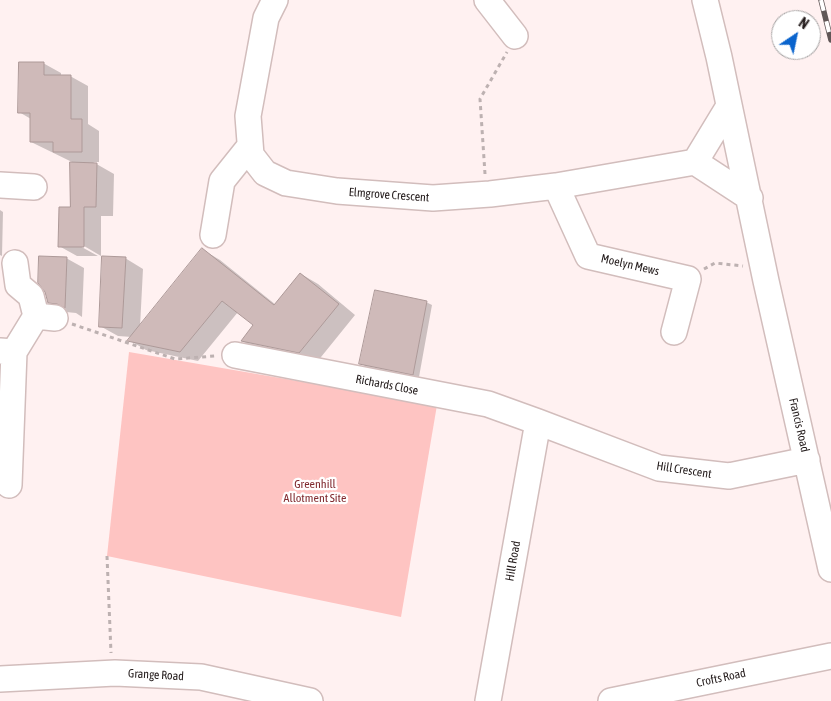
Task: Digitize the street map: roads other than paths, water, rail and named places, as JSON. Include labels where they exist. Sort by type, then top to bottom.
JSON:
[{"type":"street","name":"Elmgrove Crescent","points":[[275,0],[266,18],[248,116],[251,155],[265,173],[286,182],[337,191],[433,198],[556,186],[695,162]]},
{"type":"street","points":[[487,0],[515,36]]},
{"type":"street","name":"Francis Road","points":[[705,0],[831,569]]},
{"type":"street","points":[[729,106],[695,162],[750,198]]},
{"type":"street","points":[[213,235],[222,181],[250,146]]},
{"type":"street","points":[[0,185],[34,187]]},
{"type":"street","name":"Moelyn Mews","points":[[556,186],[588,256],[688,279],[674,332]]},
{"type":"street","points":[[9,485],[7,351],[46,317],[31,296],[18,285],[15,263]]},
{"type":"street","name":"Richards Close","points":[[235,355],[488,404],[538,422]]},
{"type":"street","name":"Hill Crescent","points":[[538,422],[659,468],[729,476],[806,460]]},
{"type":"street","name":"Hill Road","points":[[488,701],[538,422]]},
{"type":"street","name":"Crofts Road","points":[[611,701],[831,656]]},
{"type":"street","name":"Grange Road","points":[[0,680],[115,673],[201,677],[310,701]]},
{"type":"railway","points":[[821,0],[831,40]]},
{"type":"park label","name":"Greenhill Allotment Site","points":[[315,491]]}]
